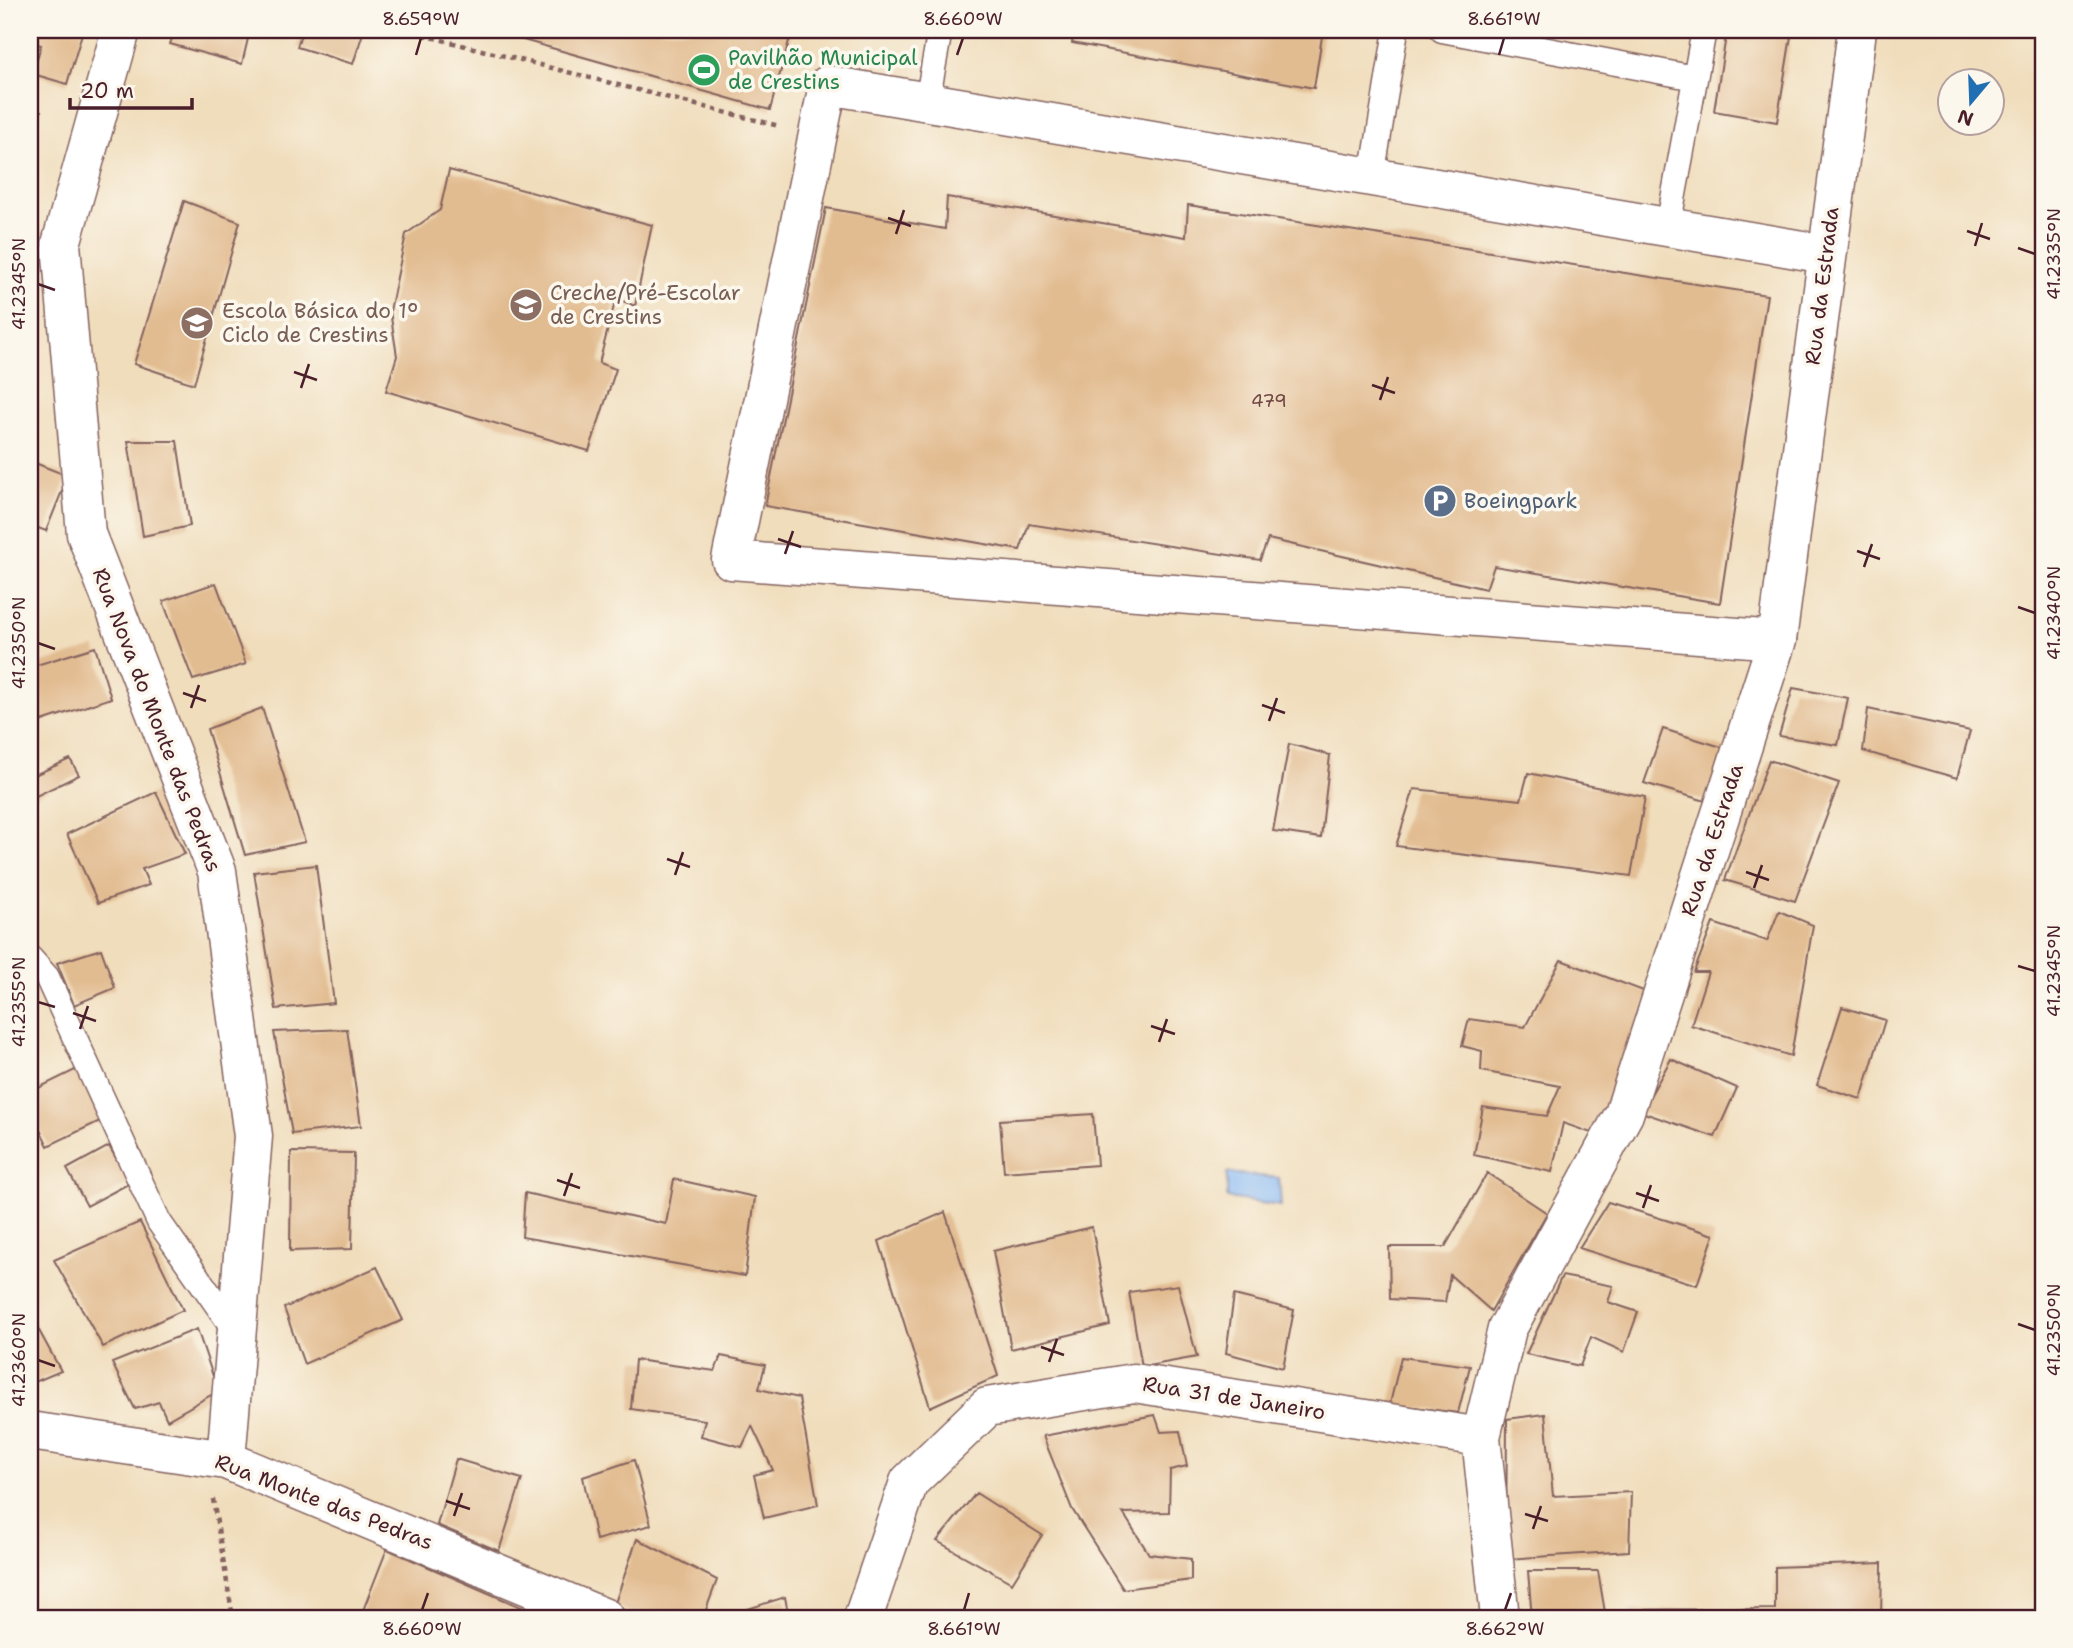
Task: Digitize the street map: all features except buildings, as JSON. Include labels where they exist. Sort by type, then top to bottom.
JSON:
[{"type":"street","name":"Rua Nova do Monte das Pedras","points":[[121,30],[61,244],[86,534],[217,871],[253,1136],[236,1332],[216,1458]]},
{"type":"street","name":"Rua da Estrada","points":[[1499,1612],[1481,1437],[1507,1329],[1624,1114],[1777,640],[1857,30]]},
{"type":"street","points":[[1777,640],[731,560],[828,85],[1826,254]]},
{"type":"street","name":"Rua 31 de Janeiro","points":[[863,1618],[909,1482],[987,1407],[1134,1382],[1481,1437]]},
{"type":"street","name":"Rua Monte das Pedras","points":[[30,1431],[216,1458],[605,1618]]},
{"type":"lane","points":[[927,102],[940,30]]},
{"type":"lane","points":[[1372,177],[1396,30]]},
{"type":"lane","points":[[1443,30],[1695,78]]},
{"type":"lane","points":[[1668,227],[1704,30]]},
{"type":"lane","points":[[30,958],[47,977],[159,1222],[236,1332]]},
{"type":"path","points":[[403,30],[817,135]]},
{"type":"path","points":[[216,1458],[233,1618]]},
{"type":"water","points":[[1227,1173],[1279,1178],[1281,1206],[1227,1198]]},
{"type":"place","name":"Pavilhão Municipal de Crestins","points":[[704,70]]},
{"type":"place","name":"Creche/Pré-Escolar de Crestins","points":[[526,305]]},
{"type":"place","name":"Escola Básica do 1º Ciclo de Crestins","points":[[197,323]]},
{"type":"place","name":"Boeingpark","points":[[1440,501]]}]
